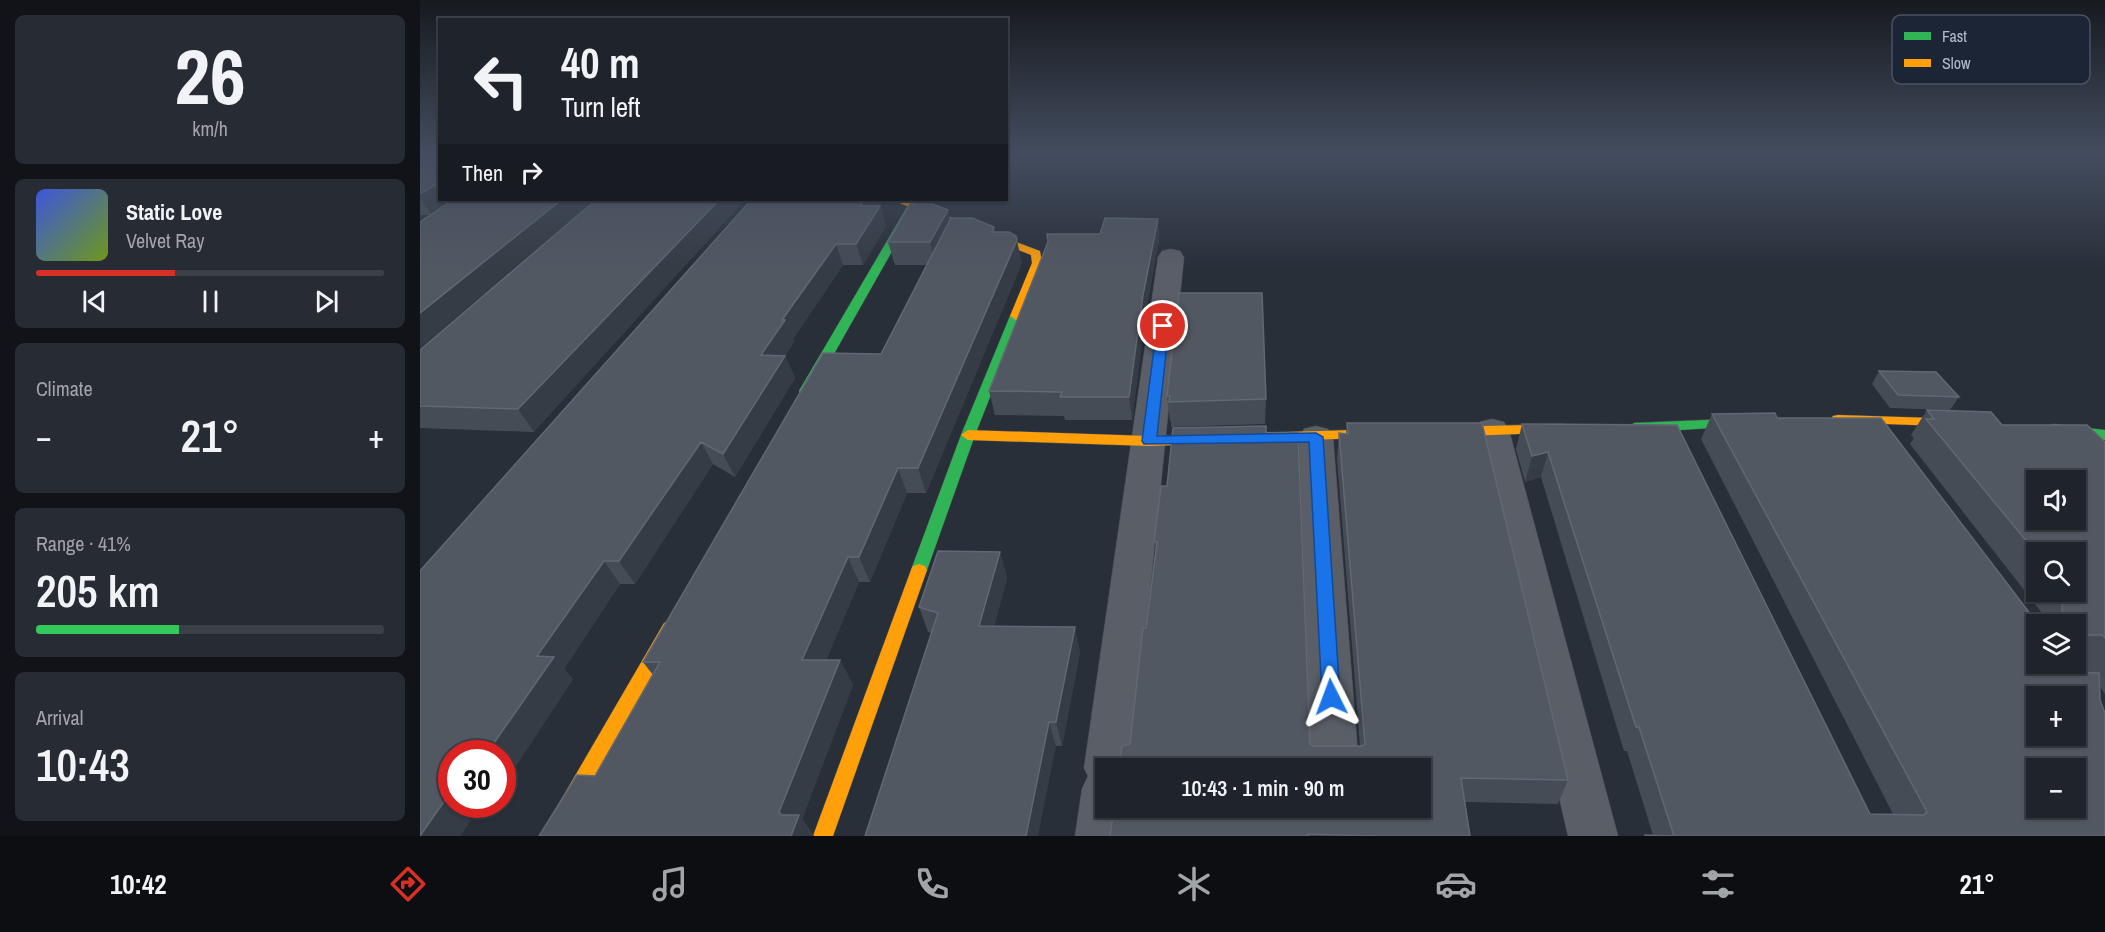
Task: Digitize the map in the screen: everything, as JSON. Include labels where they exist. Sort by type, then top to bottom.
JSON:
[{"type":"street","points":[[823,836],[968,435],[1037,263],[1036,253],[900,201]]},
{"type":"street","points":[[800,402],[913,206]]},
{"type":"street","points":[[1109,758],[1171,256]]},
{"type":"street","points":[[1824,418],[1984,424]]},
{"type":"street","points":[[1870,419],[1898,456]]},
{"type":"street","points":[[1619,428],[1684,443],[1768,421]]},
{"type":"street","points":[[2040,427],[2097,441]]},
{"type":"street","points":[[1421,433],[1572,429]]},
{"type":"street","points":[[1492,430],[1593,836]]},
{"type":"street","points":[[968,435],[1149,441],[1398,434]]},
{"type":"street","points":[[1316,437],[1334,758]]},
{"type":"street","points":[[550,836],[675,619]]},
{"type":"street","points":[[1100,836],[1102,818]]},
{"type":"street","points":[[1339,818],[1340,836]]},
{"type":"building","points":[[452,201],[560,201],[420,313],[420,222]]},
{"type":"building","points":[[595,201],[718,201],[518,409],[420,406],[420,350]]},
{"type":"building","points":[[750,201],[863,201],[860,206],[880,206],[856,244],[836,244],[782,320],[785,320],[761,355],[785,356],[723,454],[701,442],[619,561],[604,561],[537,656],[554,657],[496,740],[438,740],[438,810],[420,836],[420,571]]},
{"type":"building","points":[[910,204],[932,204],[948,210],[930,242],[888,242]]},
{"type":"building","points":[[951,218],[972,218],[994,227],[992,232],[1009,232],[1016,236],[1017,240],[918,468],[898,468],[859,557],[848,557],[802,660],[840,660],[779,812],[782,815],[799,815],[791,836],[539,836],[577,775],[595,776],[660,662],[643,662],[823,353],[881,354]]},
{"type":"building","points":[[1105,218],[1158,219],[1143,295],[1129,397],[1060,397],[1062,392],[989,391],[1048,242],[1047,234],[1100,234]]},
{"type":"building","points":[[1179,293],[1262,293],[1266,399],[1169,402],[1170,396],[1167,396]]},
{"type":"building","points":[[1879,371],[1936,372],[1959,397],[1898,395]]},
{"type":"building","points":[[1927,410],[1991,412],[2002,425],[2087,425],[2105,442],[2105,638],[2102,635],[2086,635],[2086,614],[2062,614],[2062,602],[2086,602],[2086,542],[2027,542],[1926,419],[1934,419]]},
{"type":"building","points":[[1775,413],[1777,418],[1881,418],[2030,614],[2026,614],[2026,674],[2099,673],[2100,700],[2105,713],[2105,836],[1674,836],[1639,727],[1636,727],[1548,452],[1532,456],[1522,424],[1677,425],[1870,814],[1924,815],[1927,812],[1712,414]]},
{"type":"building","points":[[1347,423],[1482,423],[1568,780],[1461,778],[1470,836],[1308,834],[1308,836],[1110,836],[1113,818],[1431,818],[1431,758],[1120,758],[1122,746],[1130,744],[1143,628],[1146,628],[1157,542],[1154,542],[1161,486],[1167,486],[1173,428],[1266,426],[1266,433],[1298,433],[1310,744],[1313,746],[1362,746],[1365,744],[1339,433],[1348,434]]},
{"type":"building","points":[[938,551],[1000,552],[979,626],[1075,627],[1056,722],[1049,722],[1026,836],[865,836],[938,613],[919,607]]},
{"type":"traffic: fast","points":[[806,391],[912,207]]},
{"type":"traffic: fast","points":[[919,570],[968,435],[1016,316]]},
{"type":"traffic: fast","points":[[1634,428],[1753,422]]},
{"type":"traffic: fast","points":[[2053,429],[2105,435]]},
{"type":"traffic: slow","points":[[900,201],[1036,253],[1037,263],[1016,316]]},
{"type":"traffic: slow","points":[[1838,419],[1966,423]]},
{"type":"traffic: slow","points":[[1439,432],[1564,429]]},
{"type":"traffic: slow","points":[[968,435],[1149,441],[1384,434]]},
{"type":"traffic: slow","points":[[823,836],[919,570]]},
{"type":"traffic: slow","points":[[550,836],[670,628]]},
{"type":"route","points":[[1163,326],[1149,441],[1316,437],[1331,697]]}]
